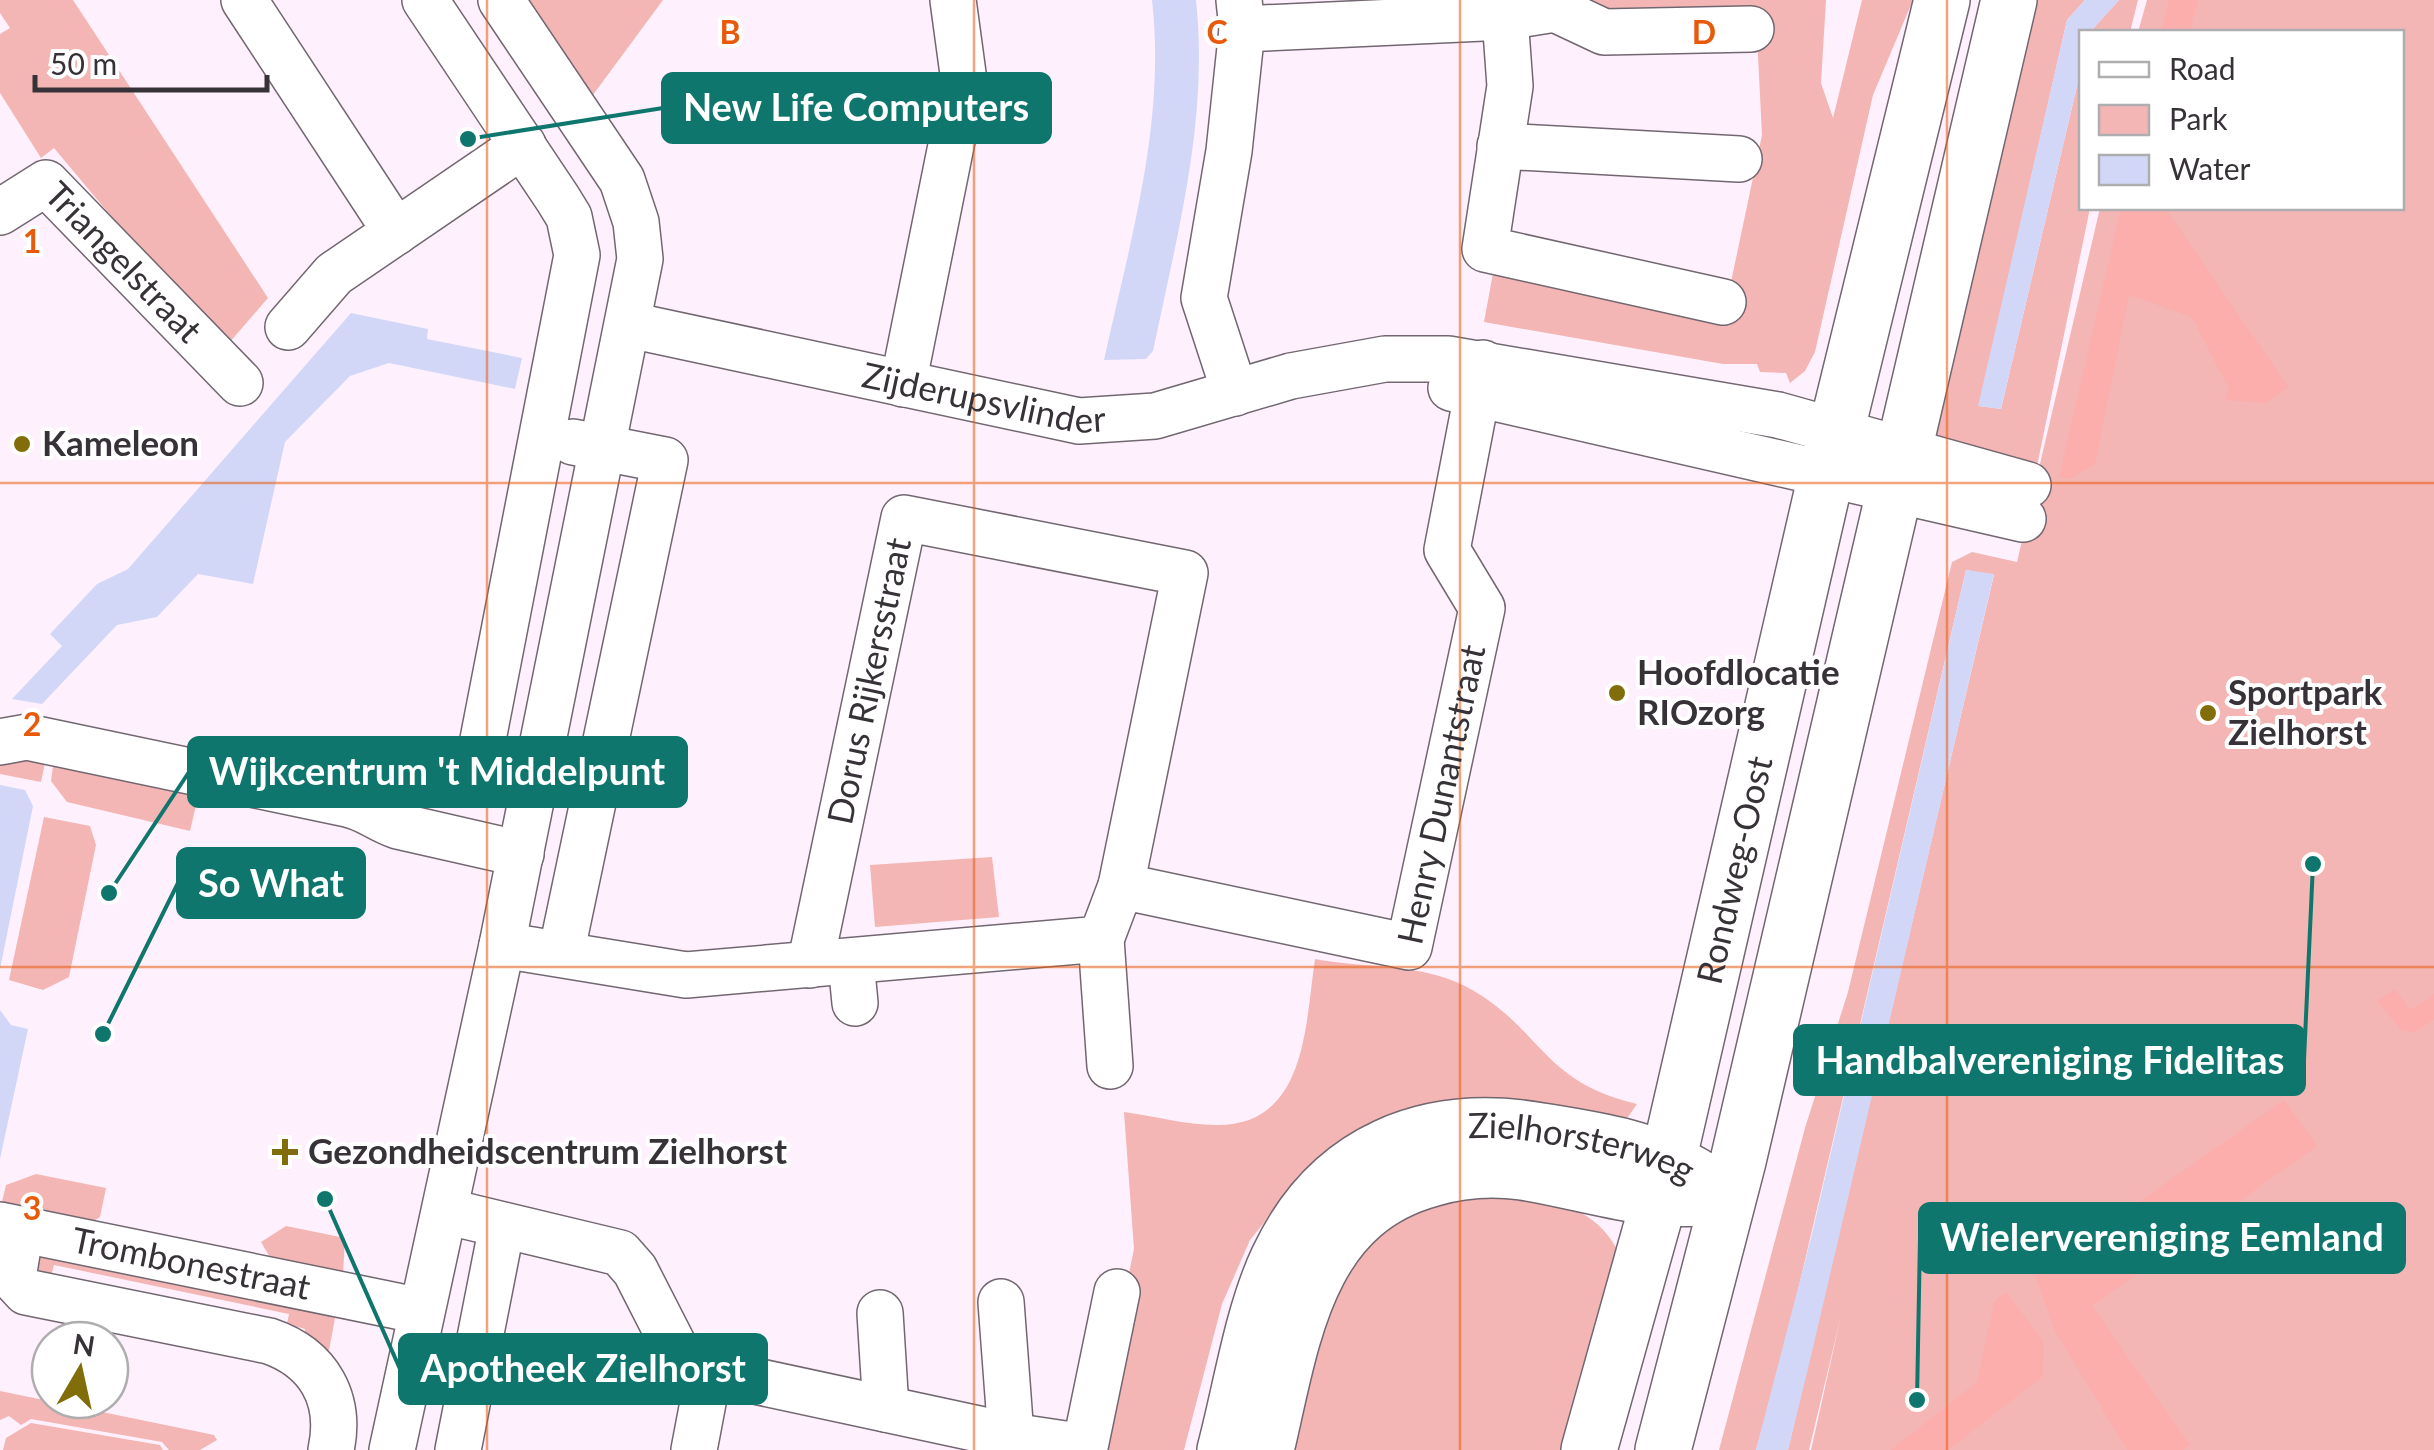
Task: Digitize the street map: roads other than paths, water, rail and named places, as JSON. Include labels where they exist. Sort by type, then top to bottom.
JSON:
[{"type":"main road","name":"Rondweg-Oost","points":[[1589,1450],[1664,1179],[1832,450],[1942,0]]},
{"type":"main road","name":"Rondweg-Oost","points":[[1662,1450],[1729,1197],[2008,0]]},
{"type":"main road","name":"Zielhorsterweg","points":[[1225,1450],[1276,1263],[1301,1215],[1334,1181],[1368,1155],[1397,1140],[1480,1124],[1598,1140],[1664,1179]]},
{"type":"main road","name":"Zielhorsterweg","points":[[1266,1450],[1312,1282],[1345,1226],[1374,1203],[1410,1184],[1486,1169],[1664,1179],[1729,1197]]},
{"type":"street","points":[[244,0],[396,232]]},
{"type":"street","points":[[425,0],[569,218],[577,255],[545,436],[479,760]]},
{"type":"street","points":[[392,1450],[502,945],[630,325],[640,241],[630,197],[501,0]]},
{"type":"street","points":[[904,384],[964,81],[953,0]]},
{"type":"street","points":[[1234,394],[1204,298],[1228,151],[1241,15],[1505,16],[1555,4],[1604,32],[1751,29]]},
{"type":"street","points":[[1505,16],[1510,86],[1485,248],[1723,302]]},
{"type":"street","points":[[288,326],[334,274],[523,145]]},
{"type":"street","points":[[1500,146],[1739,159]]},
{"type":"street","name":"Triangelstraat","points":[[0,212],[46,183],[240,383]]},
{"type":"street","name":"Zijderupsvlinder","points":[[630,325],[1079,421],[1156,416],[1336,368],[1480,378],[1832,450],[1899,470]]},
{"type":"street","name":"Henry Dunantstraat","points":[[1121,886],[1409,948],[1482,608],[1446,550],[1480,378]]},
{"type":"street","points":[[545,436],[664,460],[561,954]]},
{"type":"street","points":[[1899,470],[2025,502]]},
{"type":"street","name":"Dorus Rijkersstraat","points":[[839,976],[904,518],[1184,573],[1121,886]]},
{"type":"street","points":[[9,733],[369,809],[380,820],[398,826],[524,839]]},
{"type":"street","points":[[1110,1066],[1101,939],[1121,886]]},
{"type":"street","points":[[502,945],[686,975],[839,976],[1101,939]]},
{"type":"street","points":[[445,1211],[620,1253],[635,1270],[681,1360],[709,1371],[886,1409],[965,1438],[1011,1436],[1085,1446],[1117,1292]]},
{"type":"street","points":[[458,1450],[502,1226]]},
{"type":"street","name":"Trombonestraat","points":[[332,1428],[320,1376],[288,1348],[26,1292],[13,1278],[11,1227],[420,1311]]},
{"type":"street","points":[[1000,1302],[1011,1436]]},
{"type":"street","points":[[880,1313],[886,1409]]},
{"type":"street","points":[[1560,1450],[1620,1347]]},
{"type":"street","points":[[694,1450],[709,1371]]},
{"type":"water","points":[[1152,0],[1196,0],[1199,45],[1194,133],[1181,221],[1153,351],[1146,359],[1104,360],[1150,137],[1155,46]]},
{"type":"water","points":[[2085,0],[2119,0],[2092,30],[2079,30],[2079,78],[2001,409],[1978,406],[2067,20]]},
{"type":"water","points":[[351,313],[428,329],[427,339],[522,358],[515,389],[389,363],[350,376],[285,442],[253,584],[198,574],[157,617],[117,625],[42,704],[12,699],[62,646],[50,634],[97,584],[128,569]]},
{"type":"water","points":[[1966,570],[1994,574],[1811,1356],[1788,1450],[1756,1450],[1811,1238]]},
{"type":"water","points":[[0,785],[25,790],[33,806],[0,969]]},
{"type":"water","points":[[0,1010],[11,1025],[28,1029],[0,1159]]},
{"type":"place","name":"New Life Computers","points":[[468,139]]},
{"type":"place","name":"Kameleon","points":[[22,444]]},
{"type":"place","name":"Hoofdlocatie RIOzorg","points":[[1617,693]]},
{"type":"place","name":"Sportpark Zielhorst","points":[[2208,713]]},
{"type":"place","name":"Handbalvereniging Fidelitas","points":[[2313,864]]},
{"type":"place","name":"Wijkcentrum 't Middelpunt","points":[[109,893]]},
{"type":"place","name":"So What","points":[[103,1034]]},
{"type":"place","name":"Gezondheidscentrum Zielhorst","points":[[285,1152]]},
{"type":"place","name":"Apotheek Zielhorst","points":[[325,1199]]},
{"type":"place","name":"Wielervereniging Eemland","points":[[1917,1400]]}]
